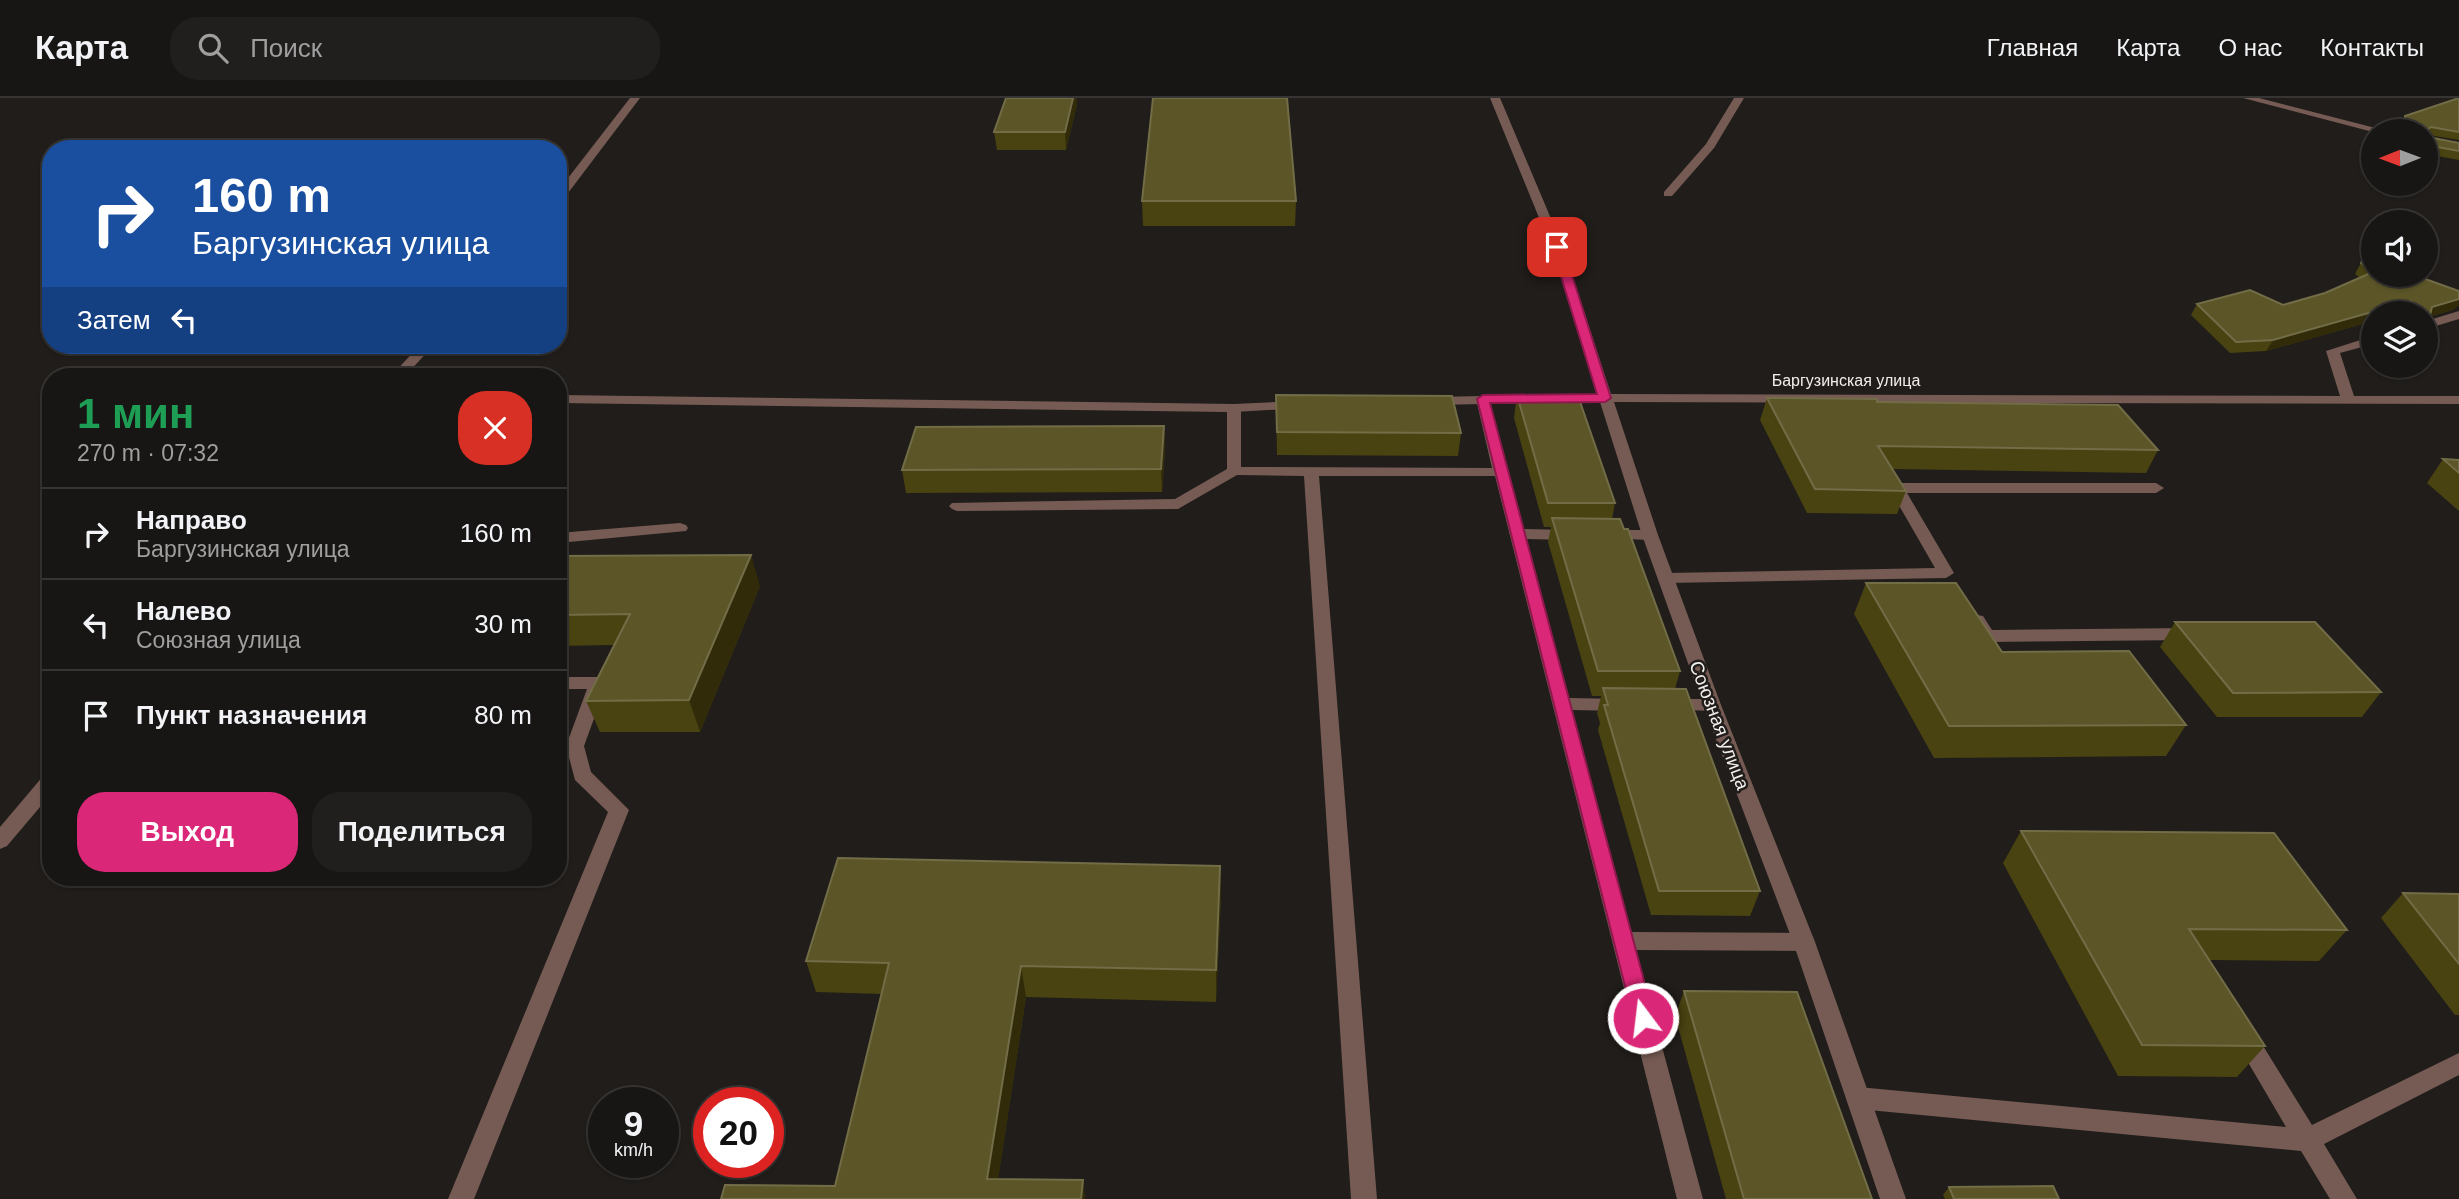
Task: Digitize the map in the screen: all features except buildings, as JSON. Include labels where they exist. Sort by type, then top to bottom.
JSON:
[{"type":"street","points":[[567,187],[635,98]]},
{"type":"street","name":"Союзная улица","points":[[1495,98],[1557,247],[1650,535],[1712,705],[1804,942],[1892,1199]]},
{"type":"street","points":[[1668,194],[1710,146],[1739,98]]},
{"type":"street","points":[[2248,98],[2361,126]]},
{"type":"street","points":[[2438,321],[2459,315]]},
{"type":"street","points":[[2348,398],[2333,351],[2361,343]]},
{"type":"street","points":[[405,368],[419,354]]},
{"type":"street","name":"Баргузинская улица","points":[[1414,401],[1605,398],[2459,400]]},
{"type":"street","points":[[567,399],[1234,408],[1317,405]]},
{"type":"street","points":[[1483,399],[1690,1199]]},
{"type":"street","points":[[1234,408],[1234,471]]},
{"type":"street","points":[[957,506],[1178,504],[1234,471],[1501,472]]},
{"type":"street","points":[[1311,471],[1364,1199]]},
{"type":"street","points":[[1666,578],[1950,578],[1897,488],[2156,488]]},
{"type":"street","points":[[567,537],[680,528]]},
{"type":"street","points":[[1518,534],[1650,535]]},
{"type":"street","points":[[1967,604],[1987,636],[2210,634]]},
{"type":"street","points":[[461,1199],[619,810],[582,775],[575,746],[598,683],[567,683]]},
{"type":"street","points":[[1562,705],[1712,705]]},
{"type":"street","points":[[0,841],[42,791]]},
{"type":"street","points":[[1623,941],[1804,942]]},
{"type":"street","points":[[2235,1021],[2344,1199]]},
{"type":"street","points":[[1858,1098],[2307,1140],[2459,1063]]},
{"type":"route","points":[[1557,247],[1605,398],[1483,399],[1643,1018]]}]
